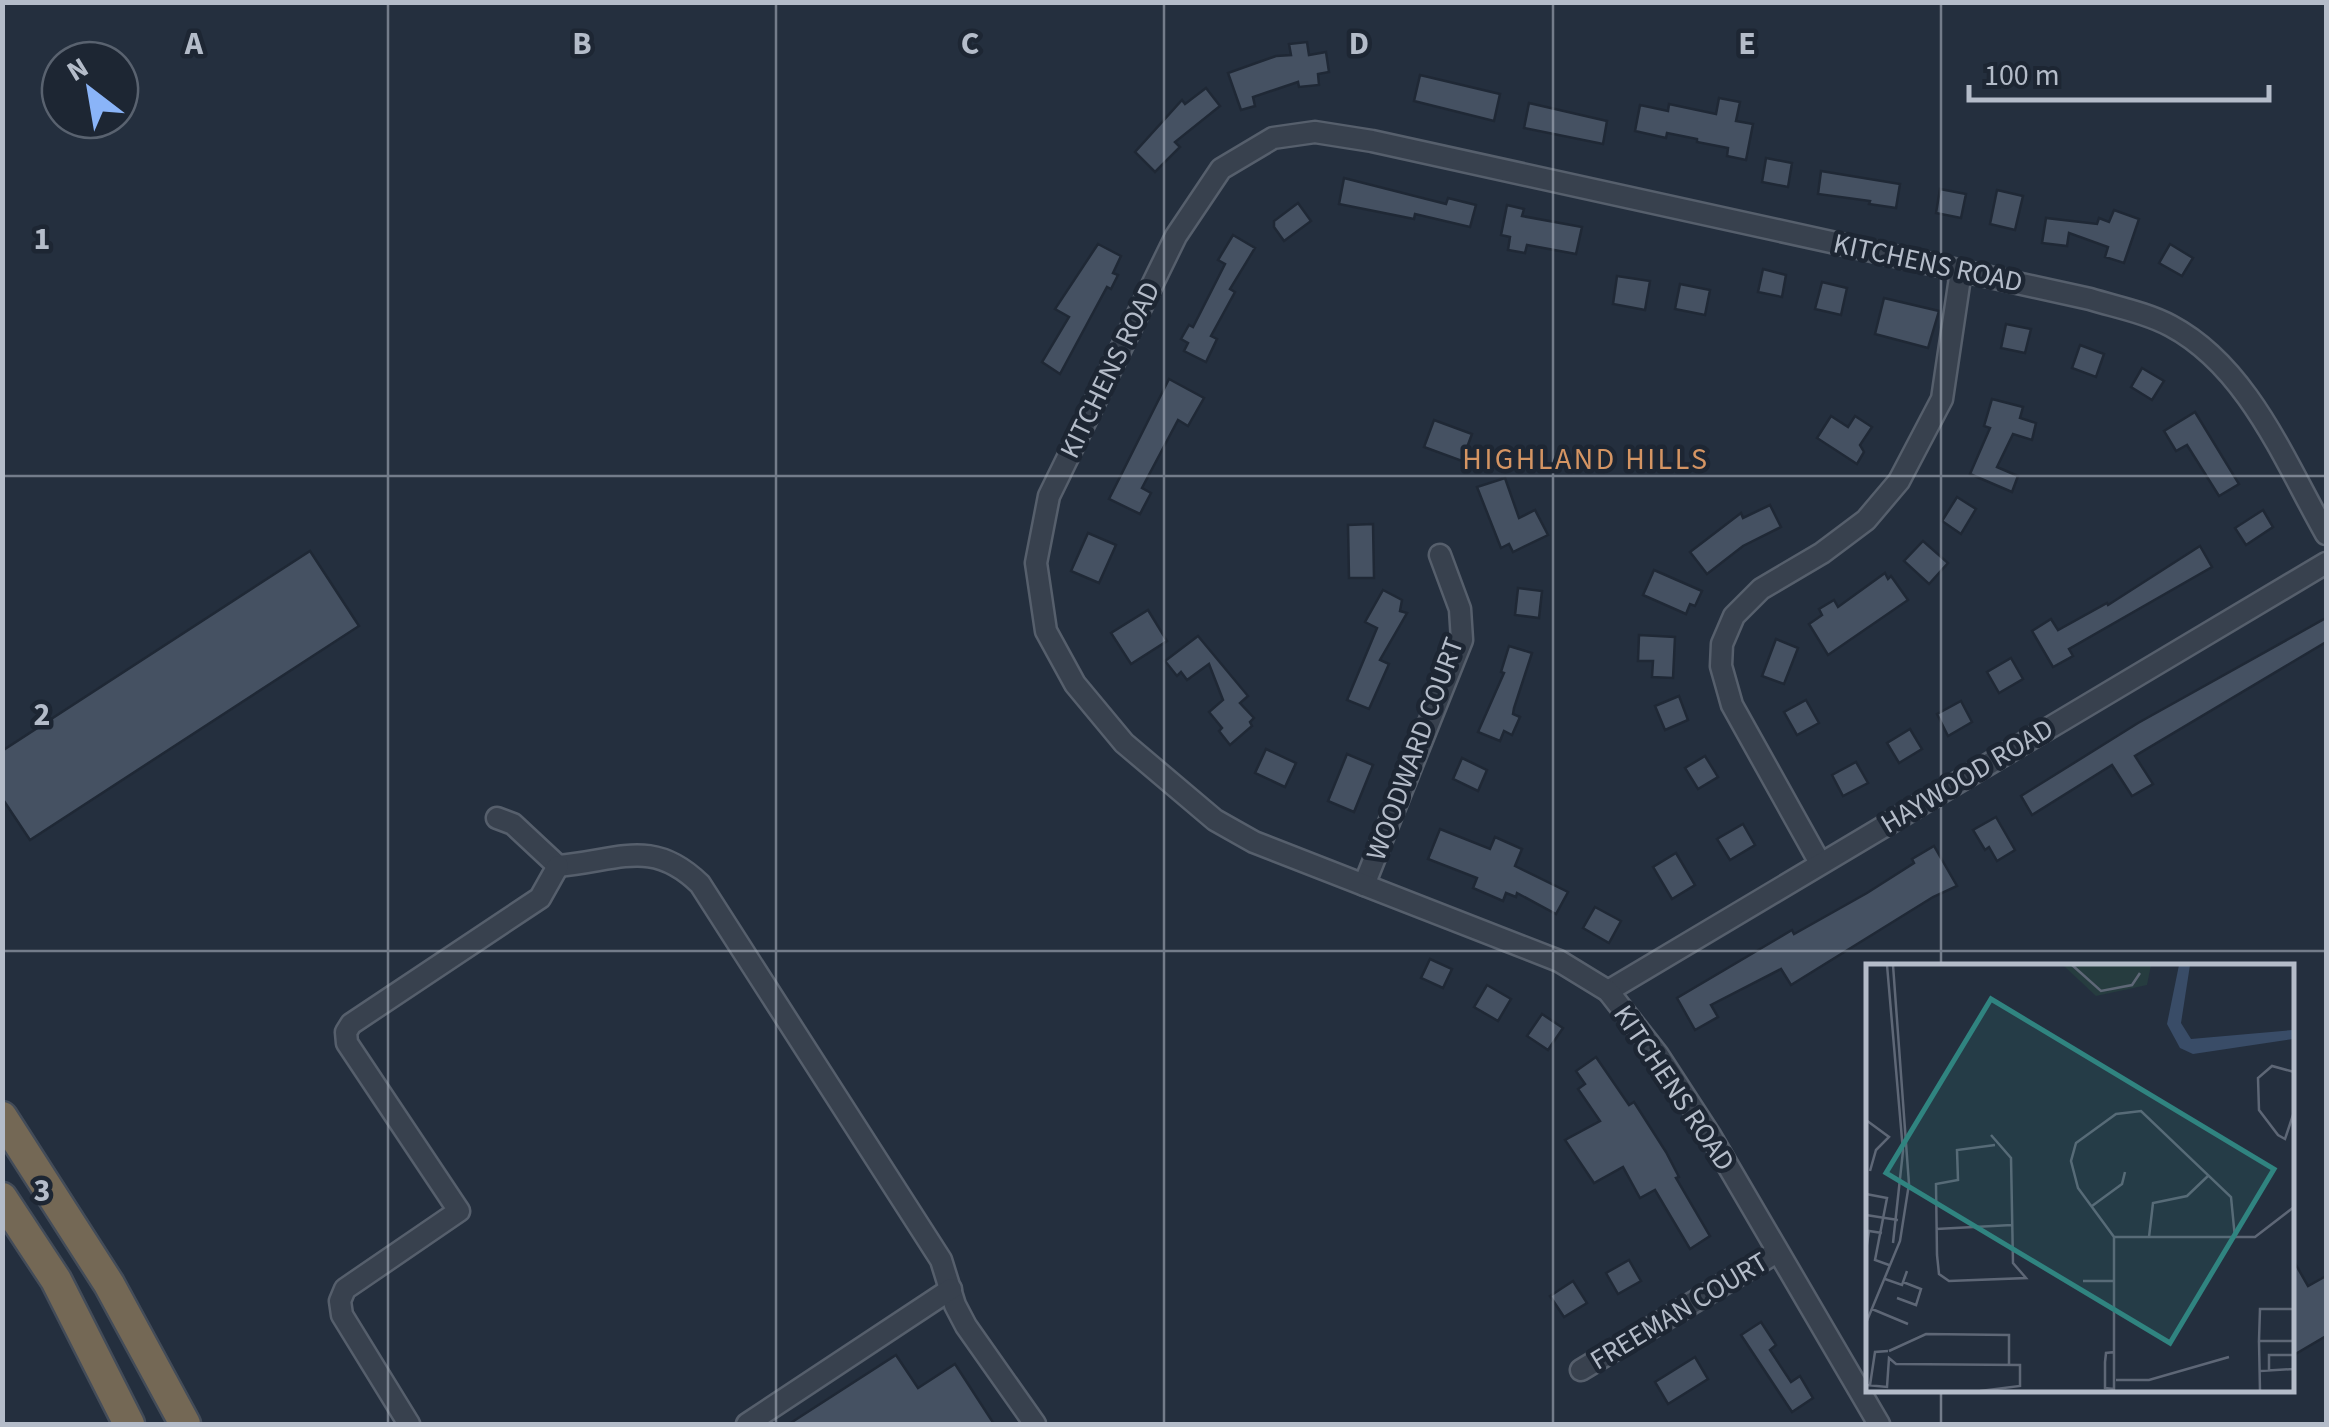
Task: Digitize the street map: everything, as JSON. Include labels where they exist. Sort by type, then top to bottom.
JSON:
[{"type":"highway","points":[[2,1117],[108,1284],[184,1424]]},
{"type":"highway","points":[[2,1198],[56,1280],[129,1424]]},
{"type":"street","name":"KITCHENS ROAD","points":[[1878,1424],[1679,1087],[1608,990],[1559,961],[1254,842],[1215,820],[1124,744],[1075,684],[1046,632],[1036,563],[1049,496],[1176,236],[1221,169],[1272,138],[1315,132],[1372,141],[2090,299],[2171,326],[2216,360],[2250,399],[2326,534]]},
{"type":"street","points":[[1820,863],[1732,705],[1721,666],[1722,644],[1734,616],[1762,590],[1866,520],[1899,481],[1942,399],[1961,271]]},
{"type":"street","name":"WOODWARD COURT","points":[[1364,885],[1462,640],[1460,609],[1440,554]]},
{"type":"street","name":"HAYWOOD ROAD","points":[[1608,990],[2326,563]]},
{"type":"street","points":[[497,818],[513,824],[558,866]]},
{"type":"street","points":[[558,866],[639,854],[663,856],[683,867],[700,884],[941,1260],[966,1326],[1034,1424]]},
{"type":"street","points":[[409,1424],[342,1316],[340,1301],[345,1289],[459,1212],[347,1043],[346,1032],[351,1024],[540,898],[558,866]]},
{"type":"street","name":"FREEMAN COURT","points":[[1581,1370],[1777,1252]]},
{"type":"street","points":[[747,1424],[951,1289]]},
{"type":"building","points":[[1307,42],[1309,55],[1326,52],[1329,72],[1318,74],[1319,85],[1299,87],[1298,82],[1253,97],[1255,106],[1241,110],[1228,73],[1276,56],[1291,55],[1289,44]]},
{"type":"building","points":[[1420,75],[1500,94],[1494,121],[1414,101]]},
{"type":"building","points":[[1206,88],[1220,106],[1175,142],[1180,147],[1155,172],[1135,152],[1182,100],[1185,104]]},
{"type":"building","points":[[1719,98],[1740,102],[1736,121],[1753,124],[1746,160],[1727,156],[1728,148],[1697,139],[1635,131],[1640,105],[1668,111],[1669,104],[1716,114]]},
{"type":"building","points":[[1529,103],[1607,121],[1603,144],[1524,128]]},
{"type":"building","points":[[1766,158],[1792,163],[1788,187],[1762,182]]},
{"type":"building","points":[[1821,171],[1900,184],[1896,208],[1818,194]]},
{"type":"building","points":[[1344,178],[1446,204],[1448,198],[1476,205],[1470,227],[1415,214],[1414,219],[1339,204]]},
{"type":"building","points":[[1940,189],[1966,194],[1961,218],[1936,213]]},
{"type":"building","points":[[1997,190],[2023,196],[2015,230],[1990,224]]},
{"type":"building","points":[[1298,203],[1311,221],[1284,241],[1274,221]]},
{"type":"building","points":[[1507,205],[1524,209],[1522,216],[1582,227],[1576,254],[1527,245],[1525,253],[1508,250],[1510,237],[1501,235]]},
{"type":"building","points":[[2114,210],[2139,219],[2124,263],[2105,257],[2108,247],[2069,233],[2067,246],[2042,243],[2046,218],[2097,224],[2099,218],[2109,222]]},
{"type":"building","points":[[1233,235],[1255,248],[1230,289],[1235,292],[1211,336],[1217,339],[1206,362],[1184,351],[1188,343],[1181,339],[1189,325],[1193,327],[1225,264],[1218,260]]},
{"type":"building","points":[[1098,244],[1121,256],[1113,273],[1118,275],[1111,289],[1107,287],[1060,374],[1042,362],[1069,317],[1055,309]]},
{"type":"building","points":[[2170,244],[2193,258],[2182,276],[2159,263]]},
{"type":"building","points":[[1763,269],[1786,275],[1782,297],[1758,292]]},
{"type":"building","points":[[1617,276],[1650,281],[1645,310],[1613,304]]},
{"type":"building","points":[[1822,282],[1847,288],[1841,315],[1815,309]]},
{"type":"building","points":[[1680,284],[1710,290],[1705,315],[1675,309]]},
{"type":"building","points":[[1884,298],[1939,311],[1928,348],[1875,334]]},
{"type":"building","points":[[2006,324],[2031,329],[2025,353],[2001,348]]},
{"type":"building","points":[[2080,345],[2104,354],[2096,377],[2072,368]]},
{"type":"building","points":[[2142,368],[2164,381],[2152,400],[2131,387]]},
{"type":"building","points":[[1169,379],[1204,398],[1188,426],[1178,420],[1142,488],[1151,493],[1140,514],[1109,499]]},
{"type":"building","points":[[1992,399],[2023,407],[2020,418],[2036,423],[2032,440],[2013,434],[1997,467],[2018,476],[2012,492],[1970,474],[1990,428],[1984,426]]},
{"type":"building","points":[[2195,412],[2239,484],[2219,496],[2187,445],[2176,451],[2164,431]]},
{"type":"building","points":[[1831,416],[1848,427],[1855,416],[1872,427],[1860,445],[1864,452],[1857,464],[1817,438]]},
{"type":"building","points":[[1434,420],[1472,434],[1462,461],[1424,447]]},
{"type":"building","points":[[1505,478],[1519,518],[1535,510],[1548,535],[1513,552],[1509,544],[1501,548],[1477,487]]},
{"type":"building","points":[[1957,497],[1976,509],[1961,534],[1942,521]]},
{"type":"building","points":[[1770,505],[1781,527],[1743,546],[1707,574],[1690,552],[1741,513],[1743,518]]},
{"type":"building","points":[[2263,510],[2273,527],[2246,545],[2235,528]]},
{"type":"building","points":[[1373,524],[1374,578],[1349,578],[1348,525]]},
{"type":"building","points":[[1088,533],[1116,545],[1099,583],[1071,571]]},
{"type":"building","points":[[1923,541],[1948,563],[1929,584],[1904,561]]},
{"type":"building","points":[[2200,546],[2212,567],[2069,649],[2073,656],[2053,667],[2032,631],[2051,619],[2058,630],[2108,605]]},
{"type":"building","points":[[310,551],[359,626],[30,840],[2,798],[2,751]]},
{"type":"building","points":[[1654,570],[1702,591],[1695,606],[1690,604],[1686,614],[1643,595]]},
{"type":"building","points":[[1885,573],[1908,600],[1828,655],[1809,624],[1822,615],[1819,609],[1834,600],[1838,607]]},
{"type":"building","points":[[1518,588],[1542,591],[1539,618],[1515,615]]},
{"type":"building","points":[[1383,590],[1402,600],[1400,611],[1407,613],[1380,660],[1389,664],[1369,709],[1347,700],[1377,628],[1365,622]]},
{"type":"building","points":[[1148,610],[1167,641],[1131,664],[1111,633]]},
{"type":"building","points":[[2326,618],[2326,642],[2135,756],[2153,784],[2132,796],[2112,765],[2032,815],[2021,796],[2138,723]]},
{"type":"building","points":[[1639,635],[1675,637],[1673,678],[1652,677],[1653,661],[1638,661]]},
{"type":"building","points":[[1198,636],[1248,696],[1240,703],[1254,718],[1252,726],[1230,745],[1209,712],[1223,700],[1209,664],[1187,680],[1181,672],[1177,676],[1165,661]]},
{"type":"building","points":[[1776,639],[1798,648],[1784,684],[1762,676]]},
{"type":"building","points":[[1509,646],[1532,653],[1514,708],[1513,714],[1520,717],[1512,735],[1504,731],[1500,741],[1478,732],[1504,673],[1501,672]]},
{"type":"building","points":[[2011,658],[2023,679],[1999,693],[1987,672]]},
{"type":"building","points":[[1679,696],[1688,720],[1665,730],[1655,706]]},
{"type":"building","points":[[1806,700],[1819,723],[1797,735],[1784,712]]},
{"type":"building","points":[[1961,701],[1972,722],[1948,736],[1937,714]]},
{"type":"building","points":[[1910,729],[1922,749],[1899,763],[1887,743]]},
{"type":"building","points":[[1266,749],[1296,763],[1285,787],[1255,773]]},
{"type":"building","points":[[1347,754],[1373,765],[1354,812],[1328,801]]},
{"type":"building","points":[[1705,756],[1718,777],[1698,789],[1685,768]]},
{"type":"building","points":[[1462,758],[1487,770],[1478,791],[1453,779]]},
{"type":"building","points":[[1856,762],[1868,783],[1843,796],[1832,775]]},
{"type":"building","points":[[1996,817],[2015,850],[1997,861],[1973,830]]},
{"type":"building","points":[[1743,824],[1755,845],[1730,860],[1717,839]]},
{"type":"building","points":[[1440,829],[1490,849],[1495,837],[1522,849],[1515,866],[1568,892],[1556,914],[1517,893],[1516,897],[1506,893],[1503,901],[1473,888],[1477,878],[1428,859]]},
{"type":"building","points":[[1934,846],[1957,886],[1791,985],[1781,969],[1711,1005],[1718,1017],[1695,1030],[1677,998],[1792,930],[1794,934],[1867,893]]},
{"type":"building","points":[[1676,853],[1695,885],[1672,899],[1653,867]]},
{"type":"building","points":[[1595,907],[1621,921],[1609,943],[1583,928]]},
{"type":"building","points":[[1430,959],[1452,969],[1443,988],[1421,978]]},
{"type":"building","points":[[1487,985],[1511,999],[1498,1021],[1474,1007]]},
{"type":"building","points":[[1542,1014],[1563,1028],[1548,1050],[1527,1036]]},
{"type":"building","points":[[1596,1057],[1629,1105],[1634,1102],[1666,1152],[1679,1177],[1676,1178],[1710,1236],[1690,1249],[1655,1190],[1640,1198],[1623,1167],[1594,1183],[1565,1140],[1600,1121],[1578,1089],[1585,1084],[1576,1071]]},
{"type":"building","points":[[1629,1260],[1641,1281],[1618,1294],[1606,1273]]},
{"type":"building","points":[[2294,1262],[2308,1286],[2326,1276],[2326,1336],[2294,1355]]},
{"type":"building","points":[[1573,1281],[1587,1303],[1564,1317],[1550,1296]]},
{"type":"building","points":[[1761,1322],[1776,1345],[1770,1350],[1791,1382],[1800,1376],[1813,1398],[1792,1412],[1741,1335]]},
{"type":"building","points":[[896,1355],[918,1388],[955,1364],[994,1424],[789,1424]]},
{"type":"building","points":[[1695,1357],[1708,1379],[1668,1404],[1655,1382]]},
{"type":"district","name":"HIGHLAND HILLS","points":[[1586,459]]}]
